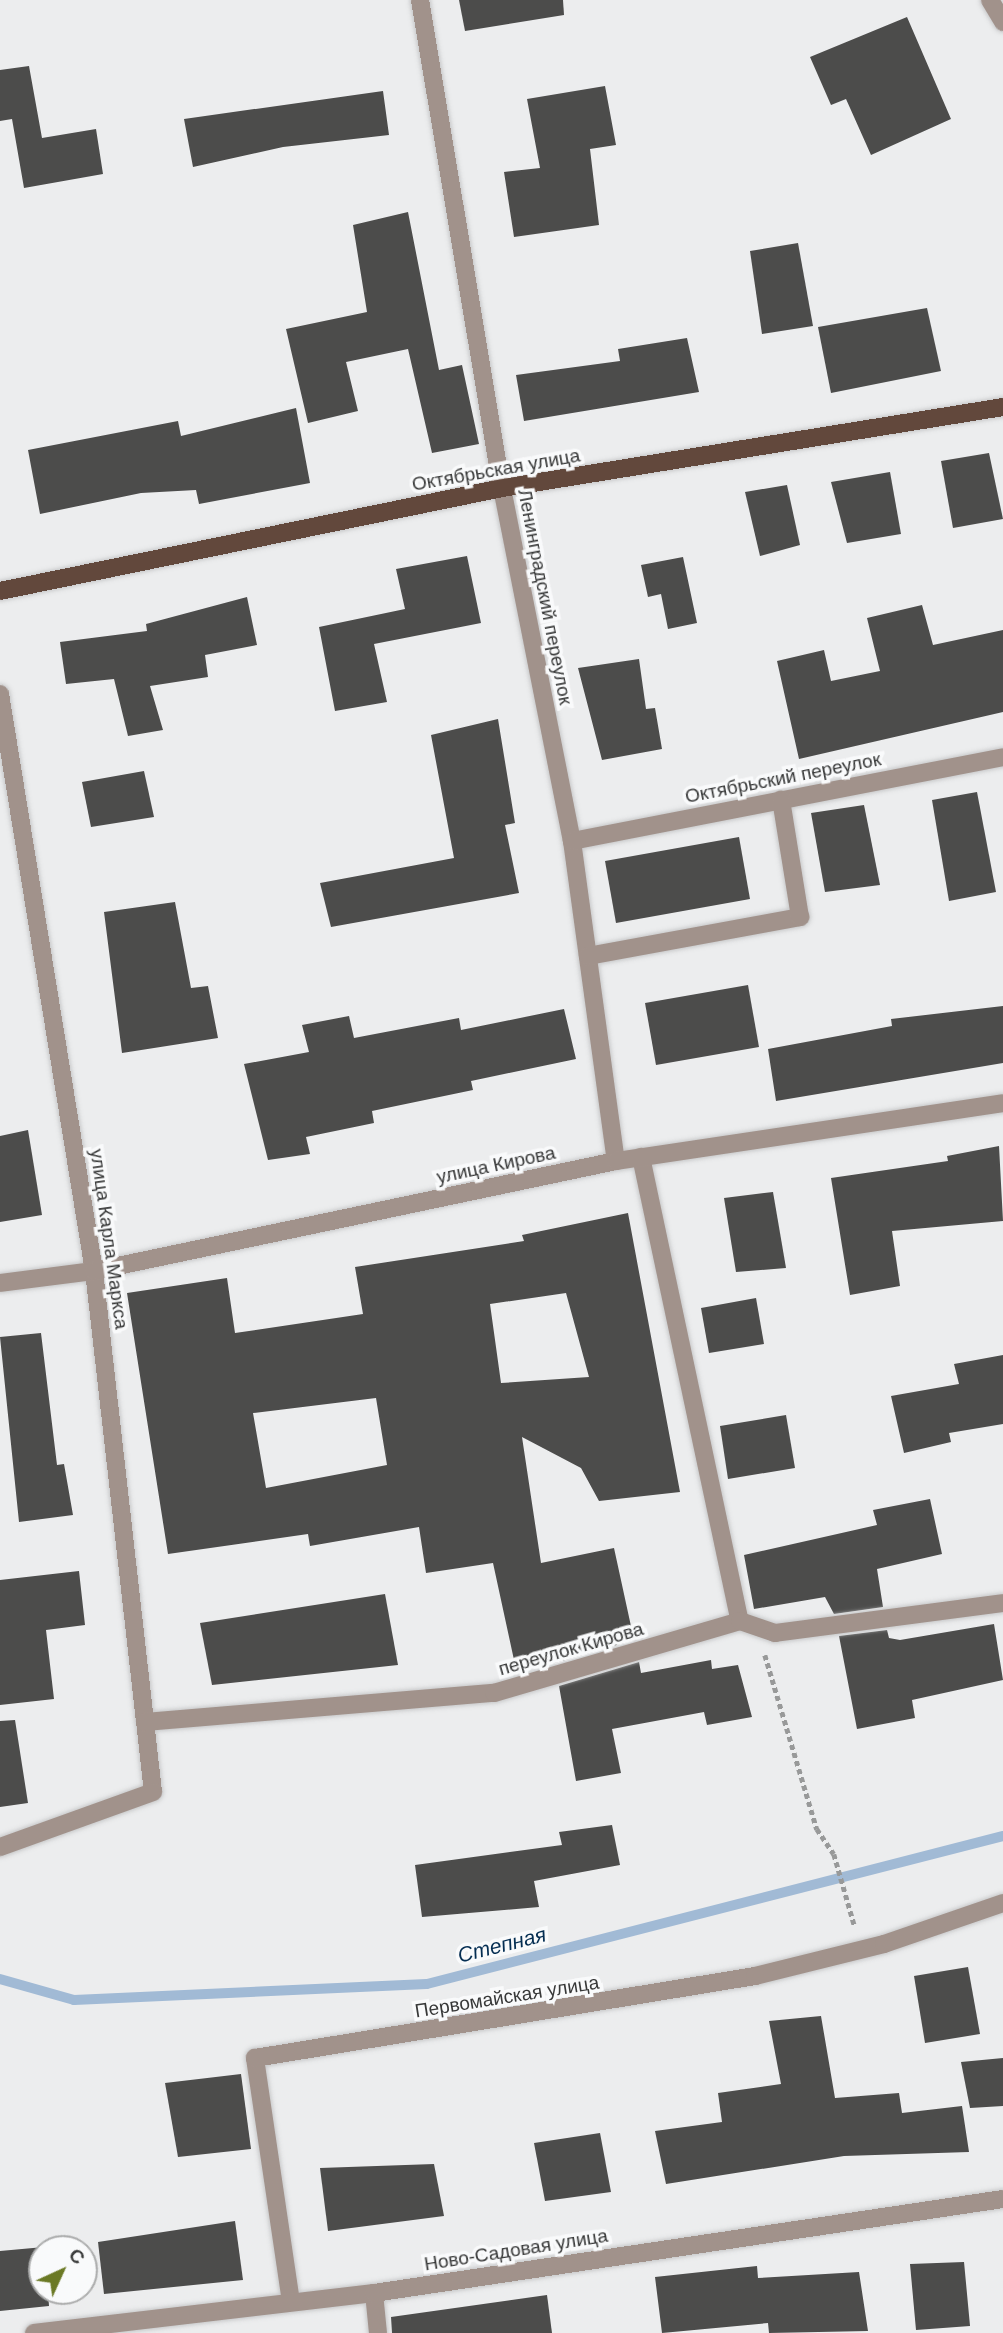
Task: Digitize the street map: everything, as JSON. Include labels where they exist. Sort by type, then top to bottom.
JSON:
[{"type":"main road","name":"Октябрьская улица","points":[[0,590],[502,488],[1003,407]]},
{"type":"street","name":"Ленинградский переулок","points":[[420,0],[502,488],[572,841],[616,1161]]},
{"type":"street","points":[[990,0],[1003,22]]},
{"type":"street","name":"улица Карла Маркса","points":[[0,694],[94,1270],[153,1792],[0,1847]]},
{"type":"street","name":"Октябрьский переулок","points":[[572,841],[1003,757]]},
{"type":"street","points":[[588,956],[800,917],[781,800]]},
{"type":"street","name":"улица Кирова","points":[[0,1283],[94,1270],[616,1161],[1003,1103]]},
{"type":"street","points":[[640,1157],[748,1624]]},
{"type":"street","name":"переулок Кирова","points":[[145,1722],[494,1693],[748,1624],[775,1633],[1003,1603]]},
{"type":"street","name":"Первомайская улица","points":[[291,2302],[255,2057],[755,1976],[884,1944],[1003,1903]]},
{"type":"street","name":"Ново-Садовая улица","points":[[34,2333],[374,2293],[1003,2199]]},
{"type":"street","points":[[374,2293],[378,2333]]},
{"type":"path","points":[[748,1624],[817,1829],[834,1854],[845,1904]]},
{"type":"building","points":[[459,0],[563,0],[564,15],[465,31]]},
{"type":"building","points":[[907,17],[951,119],[871,155],[846,99],[831,105],[810,57]]},
{"type":"building","points":[[29,66],[42,138],[96,129],[103,174],[24,188],[12,119],[0,121],[0,70]]},
{"type":"building","points":[[605,86],[616,145],[590,149],[599,225],[514,237],[504,172],[540,168],[527,99]]},
{"type":"building","points":[[383,91],[389,135],[283,147],[193,167],[184,119]]},
{"type":"building","points":[[408,212],[439,370],[462,365],[479,444],[432,453],[408,349],[346,362],[358,411],[308,423],[286,329],[367,312],[353,225]]},
{"type":"building","points":[[798,243],[813,326],[762,334],[750,251]]},
{"type":"building","points":[[927,308],[941,371],[831,393],[818,327]]},
{"type":"building","points":[[687,338],[699,392],[524,421],[516,375],[620,361],[618,349]]},
{"type":"building","points":[[296,408],[310,483],[199,504],[196,490],[141,493],[40,514],[28,450],[178,421],[181,436]]},
{"type":"building","points":[[989,453],[1003,519],[953,528],[941,461]]},
{"type":"building","points":[[890,472],[901,534],[847,543],[831,482]]},
{"type":"building","points":[[787,485],[800,545],[760,556],[745,492]]},
{"type":"building","points":[[467,556],[481,623],[374,644],[387,702],[335,711],[319,627],[405,609],[396,569]]},
{"type":"building","points":[[683,557],[697,623],[668,629],[661,594],[648,597],[641,565]]},
{"type":"building","points":[[247,597],[257,645],[205,655],[208,677],[150,686],[163,730],[128,736],[114,679],[66,684],[60,642],[147,631],[146,624]]},
{"type":"building","points":[[922,605],[933,645],[1003,630],[1003,712],[799,759],[777,661],[824,650],[831,681],[880,671],[867,618]]},
{"type":"building","points":[[639,659],[646,709],[655,708],[662,749],[602,760],[578,668]]},
{"type":"building","points":[[498,719],[515,823],[505,825],[519,893],[331,927],[320,883],[454,858],[431,735]]},
{"type":"building","points":[[144,771],[154,817],[91,827],[82,782]]},
{"type":"building","points":[[977,792],[996,892],[949,901],[932,800]]},
{"type":"building","points":[[864,805],[880,885],[825,892],[811,813]]},
{"type":"building","points":[[739,837],[750,899],[616,923],[605,861]]},
{"type":"building","points":[[175,902],[191,988],[208,986],[218,1038],[122,1053],[104,912]]},
{"type":"building","points":[[748,985],[759,1047],[656,1065],[645,1003]]},
{"type":"building","points":[[1003,1006],[1003,1063],[776,1101],[768,1049],[892,1026],[891,1019]]},
{"type":"building","points":[[564,1009],[576,1059],[471,1081],[473,1090],[372,1111],[374,1123],[306,1137],[310,1154],[268,1160],[244,1064],[309,1052],[302,1025],[349,1016],[354,1038],[459,1018],[461,1030]]},
{"type":"building","points":[[28,1130],[42,1215],[0,1222],[0,1136]]},
{"type":"building","points":[[999,1146],[1003,1221],[892,1231],[900,1286],[850,1295],[831,1178],[948,1161],[947,1156]]},
{"type":"building","points":[[773,1192],[786,1268],[736,1272],[724,1198]]},
{"type":"building","points":[[628,1213],[680,1492],[599,1501],[581,1468],[522,1437],[541,1563],[614,1548],[634,1640],[555,1663],[553,1651],[514,1660],[493,1563],[426,1573],[419,1527],[310,1546],[308,1534],[168,1554],[127,1293],[227,1278],[235,1333],[363,1314],[355,1267],[524,1241],[522,1235]],"holes":[[[566,1293],[589,1377],[501,1383],[490,1304]],[[376,1398],[387,1465],[266,1488],[253,1413]]]},
{"type":"building","points":[[756,1298],[764,1344],[709,1353],[701,1308]]},
{"type":"building","points":[[41,1333],[57,1465],[64,1464],[73,1515],[19,1522],[0,1337]]},
{"type":"building","points":[[1003,1355],[1003,1424],[949,1433],[951,1442],[904,1453],[891,1396],[959,1384],[954,1364]]},
{"type":"building","points":[[786,1415],[795,1468],[728,1479],[720,1426]]},
{"type":"building","points":[[930,1499],[942,1554],[877,1569],[883,1607],[834,1614],[825,1597],[754,1609],[744,1555],[877,1525],[873,1510]]},
{"type":"building","points":[[79,1571],[85,1625],[46,1630],[54,1699],[0,1705],[0,1580]]},
{"type":"building","points":[[385,1594],[398,1665],[212,1685],[200,1623]]},
{"type":"building","points":[[994,1624],[1003,1680],[912,1700],[915,1718],[857,1729],[839,1636],[887,1630],[889,1638],[900,1640]]},
{"type":"building","points":[[711,1660],[712,1669],[738,1665],[752,1717],[707,1725],[704,1712],[612,1729],[621,1773],[576,1781],[559,1686],[639,1662],[641,1673]]},
{"type":"building","points":[[15,1720],[28,1803],[0,1807],[0,1721]]},
{"type":"building","points":[[612,1825],[620,1865],[534,1881],[539,1907],[422,1917],[415,1865],[562,1845],[559,1832]]},
{"type":"building","points":[[968,1967],[980,2034],[925,2043],[914,1976]]},
{"type":"building","points":[[821,2016],[835,2098],[899,2093],[902,2113],[962,2106],[969,2152],[844,2156],[666,2184],[655,2131],[722,2122],[718,2093],[781,2084],[769,2021]]},
{"type":"building","points":[[1003,2058],[1003,2106],[970,2108],[961,2062]]},
{"type":"building","points":[[241,2074],[251,2149],[178,2157],[165,2083]]},
{"type":"building","points":[[600,2133],[611,2192],[545,2201],[534,2143]]},
{"type":"building","points":[[434,2164],[444,2216],[328,2231],[320,2168]]},
{"type":"building","points":[[235,2221],[243,2280],[104,2294],[98,2242]]},
{"type":"building","points":[[28,2248],[28,2305],[49,2306],[0,2311],[0,2251]]},
{"type":"building","points":[[964,2262],[970,2326],[916,2330],[910,2264]]},
{"type":"building","points":[[757,2266],[758,2278],[859,2272],[868,2331],[769,2333],[768,2323],[662,2333],[655,2277]]},
{"type":"building","points":[[547,2295],[552,2333],[392,2333],[391,2317]]},
{"type":"waterway","name":"Степная","points":[[0,1979],[74,2000],[427,1984],[1003,1836]]}]
